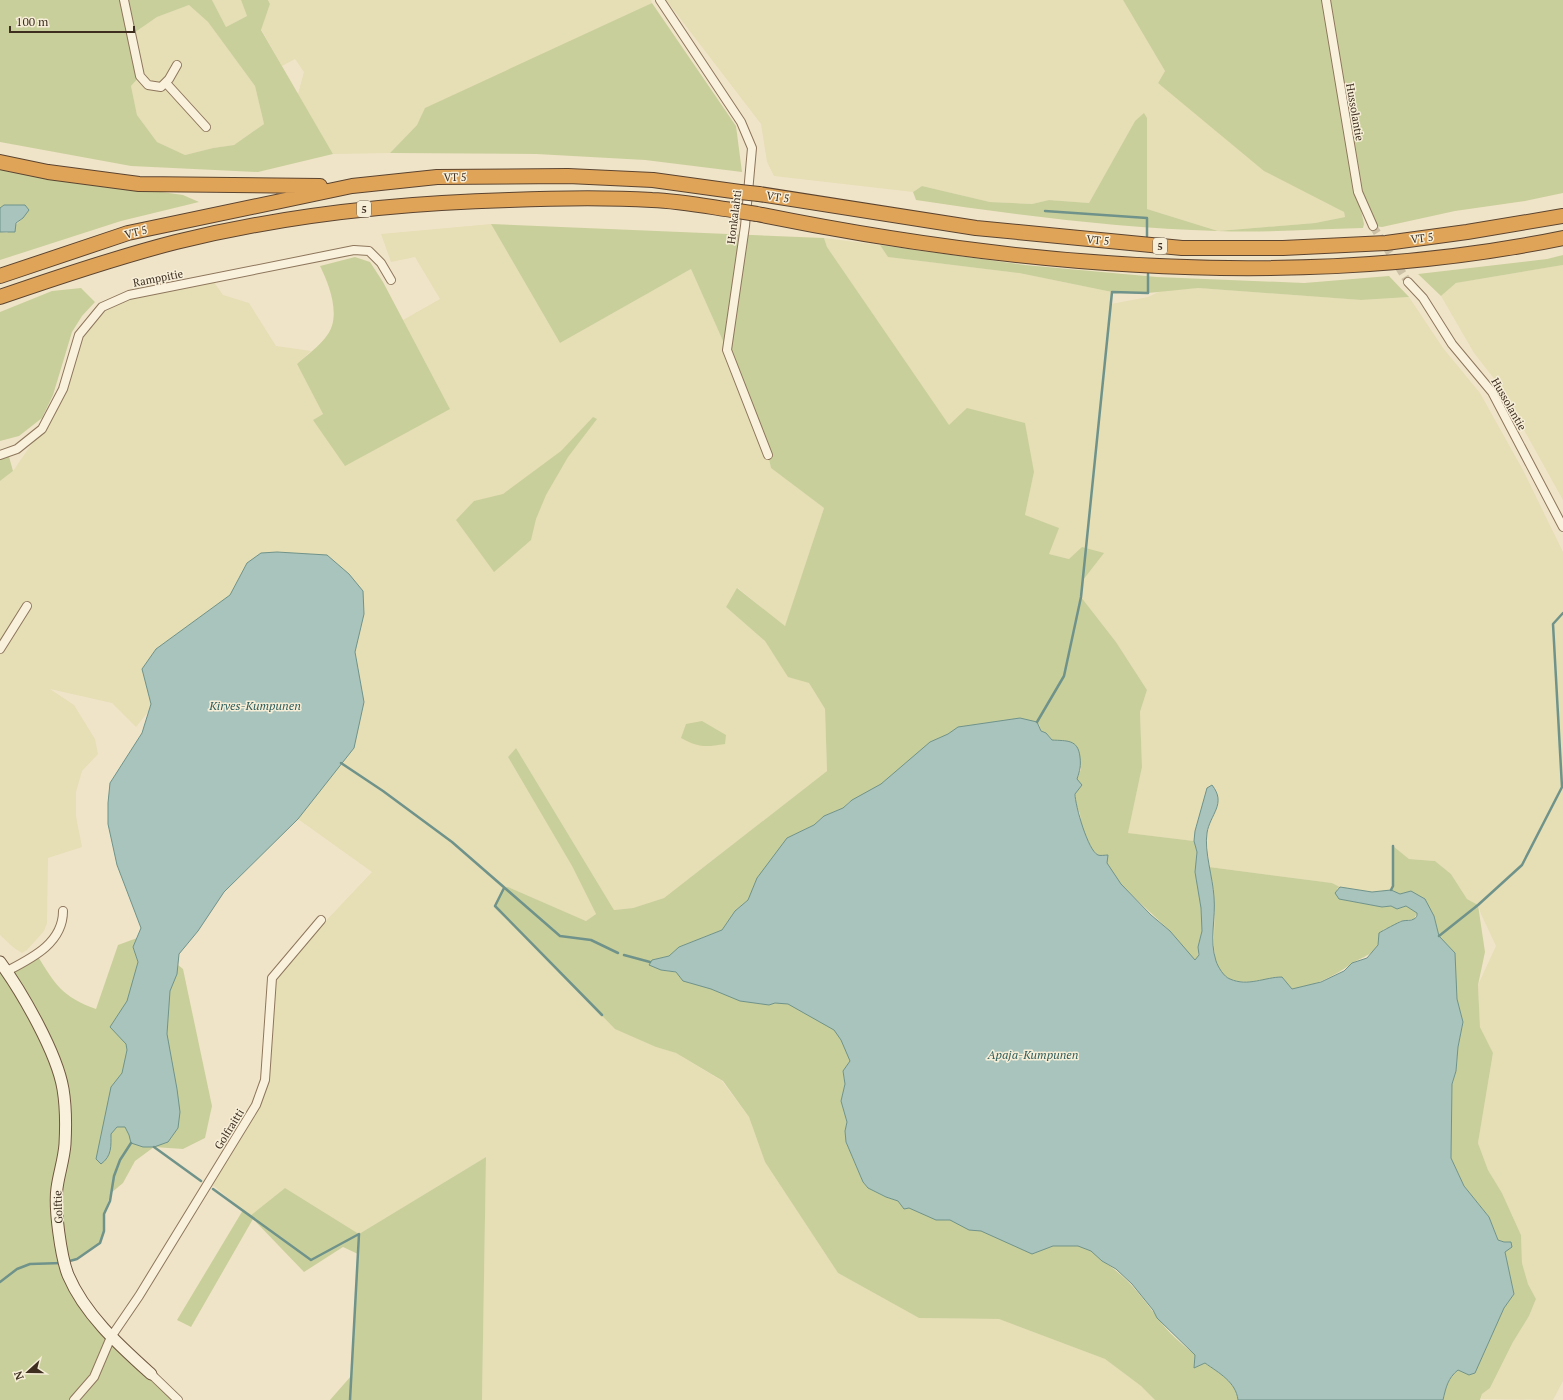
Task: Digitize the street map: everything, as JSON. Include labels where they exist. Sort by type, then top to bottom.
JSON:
[{"type":"highway","points":[[0,162],[48,172],[139,184],[352,186]]},
{"type":"highway","name":"VT 5","points":[[0,276],[128,233],[352,186],[437,177],[568,176],[652,180],[759,194],[976,228],[1182,248],[1284,248],[1386,242],[1467,232],[1563,216]]},
{"type":"highway","name":"VT 5","points":[[0,297],[80,270],[176,242],[273,221],[369,208],[456,201],[572,198],[654,200],[738,211],[813,225],[973,250],[1159,266],[1292,267],[1389,262],[1479,252],[1563,238]]},
{"type":"street","points":[[124,0],[140,76],[148,84],[161,88],[166,83],[177,65]]},
{"type":"street","name":"Honkalahti","points":[[660,0],[741,122],[752,148],[745,226],[727,350],[768,455]]},
{"type":"street","name":"Hussolantie","points":[[1326,0],[1358,192],[1373,226]]},
{"type":"street","points":[[166,83],[206,127]]},
{"type":"street","name":"Ramppitie","points":[[0,455],[17,449],[42,429],[63,389],[79,335],[102,307],[128,295],[354,250],[369,251],[380,263],[390,280]]},
{"type":"street","name":"Hussolantie","points":[[1408,282],[1423,298],[1452,344],[1492,392],[1563,527]]},
{"type":"street","points":[[0,649],[27,606]]},
{"type":"street","points":[[3,967],[37,955],[55,937],[63,921],[63,911]]},
{"type":"street","name":"Golfraitti","points":[[74,1400],[94,1377],[111,1337],[139,1296],[256,1105],[265,1080],[272,978],[321,920]]},
{"type":"street","name":"Golftie","points":[[3,967],[45,1038],[63,1088],[65,1145],[56,1190],[60,1246],[66,1268],[79,1296],[111,1337],[178,1400]]},
{"type":"shaded area","points":[[212,0],[241,0],[247,16],[226,27]]},
{"type":"shaded area","points":[[268,0],[651,0],[652,3],[560,48],[426,108],[417,125],[390,153],[333,154],[298,94],[304,72],[295,59],[282,66],[261,29],[270,4]]},
{"type":"shaded area","points":[[666,0],[1123,0],[1165,71],[1158,83],[1344,212],[1345,217],[1315,223],[1218,231],[1147,209],[1147,118],[1135,121],[1089,203],[1049,200],[1032,204],[990,202],[922,186],[913,192],[774,176],[767,162],[761,124]]},
{"type":"shaded area","points":[[189,5],[208,22],[255,86],[264,124],[234,145],[213,148],[185,155],[157,142],[137,115],[131,86],[140,76],[131,35],[157,17]]},
{"type":"shaded area","points":[[491,224],[560,343],[691,269],[727,350],[768,455],[771,468],[824,508],[785,627],[738,588],[726,607],[765,641],[788,676],[809,683],[825,709],[827,771],[664,898],[633,908],[614,910],[516,748],[508,757],[572,866],[596,914],[586,921],[508,887],[656,1047],[676,1053],[722,1081],[749,1117],[765,1162],[838,1273],[919,1318],[999,1319],[1105,1359],[1141,1386],[1155,1400],[482,1400],[486,1157],[359,1234],[285,1188],[250,1216],[209,1182],[256,1105],[265,1080],[272,978],[372,872],[298,819],[341,763],[364,702],[355,652],[364,614],[247,563],[230,595],[156,649],[142,669],[151,704],[148,712],[136,727],[112,703],[50,689],[74,705],[95,739],[98,754],[82,771],[76,792],[76,816],[82,847],[48,858],[47,923],[44,931],[27,950],[22,953],[0,935],[0,481],[13,471],[42,429],[63,389],[79,335],[102,307],[129,295],[211,278],[223,295],[249,303],[276,346],[311,351],[297,364],[323,414],[313,420],[450,409],[403,320],[440,299],[415,257],[391,262],[381,234]]},
{"type":"shaded area","points":[[824,238],[880,245],[889,257],[1019,273],[1112,292],[1111,304],[1148,297],[1163,290],[1198,288],[1361,300],[1409,297],[1443,348],[1480,393],[1523,470],[1563,552],[1563,1381],[1553,1400],[1481,1399],[1482,1394],[1490,1388],[1513,1342],[1529,1316],[1536,1299],[1528,1284],[1522,1263],[1521,1235],[1502,1193],[1488,1170],[1478,1143],[1493,1054],[1480,1027],[1478,985],[1496,946],[1478,905],[1467,899],[1451,874],[1435,861],[1409,859],[1394,847],[1393,886],[1391,890],[1372,892],[1340,887],[1332,883],[1209,867],[1207,834],[1209,827],[1200,815],[1195,831],[1194,841],[1128,833],[1142,767],[1140,712],[1147,690],[1116,642],[1081,597],[1083,580],[1069,559],[1049,554],[1025,515],[1034,472],[949,426],[827,247]]},
{"type":"shaded area","points":[[1563,265],[1563,500],[1499,385],[1474,353],[1441,296],[1456,283]]},
{"type":"green space","points":[[0,0],[212,0],[226,27],[247,16],[241,0],[268,0],[270,4],[261,30],[333,154],[258,172],[131,166],[0,142]],"holes":[[[189,5],[208,22],[255,86],[264,124],[234,145],[213,148],[185,155],[157,142],[137,115],[131,86],[140,76],[131,35],[157,17]]]},
{"type":"green space","points":[[1123,0],[1323,0],[1345,136],[1364,224],[1363,228],[1254,232],[1217,231],[1141,227],[991,211],[916,200],[913,192],[922,186],[990,202],[1032,204],[1049,200],[1089,203],[1135,121],[1144,113],[1147,118],[1147,209],[1218,231],[1315,223],[1345,217],[1344,212],[1264,171],[1158,83],[1165,71]]},
{"type":"green space","points":[[1326,0],[1563,0],[1563,193],[1525,201],[1455,211],[1382,227],[1373,226],[1358,192]]},
{"type":"green space","points":[[652,3],[736,126],[742,172],[645,160],[536,154],[390,153],[417,125],[425,108]]},
{"type":"green space","points":[[0,169],[183,195],[199,202],[121,221],[0,260],[0,232],[7,233],[23,218],[24,205],[4,205],[0,208]]},
{"type":"green space","points":[[491,224],[824,238],[827,247],[949,425],[967,408],[1025,423],[1034,472],[1025,515],[1059,528],[1049,554],[1069,559],[1082,547],[1104,553],[1083,580],[1081,597],[1116,642],[1147,690],[1140,712],[1142,767],[1128,833],[1194,841],[1197,852],[1195,872],[1201,908],[1202,931],[1198,947],[1198,959],[1193,959],[1170,931],[1121,884],[1107,863],[1092,850],[1081,825],[1080,814],[1075,802],[1077,779],[1081,769],[1069,741],[1052,740],[1046,733],[1041,731],[1039,724],[849,802],[843,808],[824,816],[814,825],[787,838],[748,900],[735,911],[722,930],[679,947],[669,956],[652,960],[661,970],[762,986],[840,1026],[850,1061],[843,1072],[845,1084],[841,1101],[847,1122],[845,1131],[846,1142],[863,1182],[868,1188],[898,1201],[904,1209],[1026,1181],[1102,1261],[1126,1279],[1175,1338],[1195,1355],[1194,1368],[1205,1363],[1216,1370],[1226,1378],[1234,1388],[1238,1400],[1155,1400],[1141,1386],[1105,1359],[999,1319],[919,1318],[838,1273],[765,1162],[749,1117],[723,1081],[676,1053],[656,1047],[615,1029],[495,906],[504,888],[508,887],[586,921],[596,914],[572,866],[508,757],[516,748],[614,910],[633,908],[664,898],[827,771],[825,709],[809,683],[788,677],[765,641],[726,607],[737,588],[785,626],[824,508],[771,468],[768,455],[727,350],[691,269],[560,343]]},
{"type":"green space","points":[[880,245],[1025,265],[1157,277],[1304,283],[1389,276],[1409,297],[1361,300],[1198,288],[1148,293],[1112,292],[1019,273],[888,257]]},
{"type":"green space","points":[[1563,255],[1563,265],[1456,283],[1441,296],[1418,274],[1547,259]]},
{"type":"green space","points":[[355,257],[370,262],[383,282],[450,409],[345,466],[313,420],[323,414],[297,364],[322,342],[332,326],[334,318],[334,309],[330,290],[320,266]]},
{"type":"green space","points":[[81,288],[95,302],[82,316],[72,332],[53,395],[42,418],[19,436],[0,441],[0,312],[52,291]]},
{"type":"green space","points":[[593,417],[597,419],[568,457],[546,495],[536,519],[531,540],[494,572],[456,520],[474,501],[503,494],[561,451]]},
{"type":"green space","points":[[8,453],[13,471],[0,481],[0,455]]},
{"type":"green space","points":[[702,721],[726,735],[725,744],[703,746],[693,744],[681,738],[686,724]]},
{"type":"green space","points":[[1393,846],[1409,859],[1435,861],[1451,874],[1467,899],[1478,905],[1485,952],[1478,985],[1480,1027],[1493,1053],[1478,1143],[1488,1170],[1502,1193],[1521,1235],[1522,1263],[1528,1284],[1536,1299],[1529,1316],[1513,1342],[1490,1388],[1482,1394],[1480,1400],[1443,1400],[1448,1384],[1458,1370],[1469,1375],[1504,1308],[1514,1294],[1505,1252],[1511,1242],[1498,1240],[1489,1217],[1464,1186],[1451,1158],[1452,1084],[1456,1071],[1458,1047],[1463,1022],[1457,1000],[1455,983],[1442,940],[1439,936],[1434,916],[1391,890],[1393,886]]},
{"type":"green space","points":[[1209,867],[1332,883],[1340,887],[1337,889],[1339,899],[1382,907],[1391,906],[1397,909],[1406,906],[1417,913],[1414,919],[1400,921],[1393,927],[1384,929],[1381,939],[1372,952],[1330,977],[1316,983],[1292,989],[1273,978],[1249,982],[1232,980],[1222,973],[1216,962],[1214,948],[1214,893]]},
{"type":"green space","points":[[137,938],[133,947],[138,962],[136,972],[170,991],[178,965],[183,969],[212,1106],[205,1138],[183,1149],[154,1147],[135,1161],[123,1183],[111,1193],[104,1214],[104,1231],[100,1243],[77,1259],[65,1262],[79,1296],[178,1400],[0,1400],[0,962],[7,971],[37,955],[60,988],[75,1000],[96,1009],[118,945]]},
{"type":"green space","points":[[486,1157],[482,1400],[330,1400],[351,1376],[358,1254],[343,1247],[304,1272],[253,1219],[191,1327],[177,1320],[243,1210],[250,1216],[285,1188],[359,1234]]},
{"type":"water","points":[[4,205],[25,205],[29,210],[23,218],[16,223],[15,232],[0,232],[0,208]]},
{"type":"water","name":"Kirves-Kumpunen","points":[[277,552],[327,555],[349,574],[363,591],[364,614],[355,652],[364,702],[354,748],[298,819],[224,892],[198,931],[179,954],[177,974],[170,991],[167,1034],[180,1112],[178,1128],[168,1142],[154,1147],[143,1147],[131,1143],[125,1127],[117,1127],[111,1134],[111,1147],[109,1154],[105,1161],[101,1164],[96,1159],[111,1087],[122,1073],[127,1050],[126,1044],[110,1027],[127,1001],[138,962],[133,947],[141,928],[117,865],[108,824],[108,803],[110,783],[142,733],[151,704],[142,669],[156,649],[230,595],[247,563],[261,553]]},
{"type":"water","name":"Apaja-Kumpunen","points":[[1020,718],[1037,722],[1041,731],[1046,733],[1052,740],[1071,742],[1077,747],[1080,757],[1080,770],[1077,779],[1082,785],[1075,794],[1080,817],[1090,845],[1094,852],[1098,855],[1108,855],[1107,863],[1121,884],[1151,915],[1170,931],[1195,960],[1199,955],[1198,947],[1202,931],[1201,908],[1195,872],[1197,852],[1194,841],[1195,831],[1207,788],[1212,785],[1218,798],[1218,804],[1209,826],[1206,840],[1214,897],[1213,945],[1218,966],[1223,974],[1230,979],[1250,982],[1282,977],[1292,989],[1321,982],[1344,971],[1352,963],[1367,958],[1378,945],[1379,933],[1400,922],[1413,920],[1417,916],[1417,913],[1406,906],[1397,909],[1391,906],[1382,907],[1339,899],[1335,893],[1340,887],[1372,892],[1391,890],[1400,894],[1411,891],[1425,899],[1434,916],[1439,936],[1455,953],[1457,999],[1463,1022],[1458,1047],[1456,1071],[1452,1084],[1451,1158],[1464,1186],[1489,1217],[1498,1240],[1511,1242],[1512,1247],[1505,1252],[1514,1294],[1504,1308],[1475,1373],[1469,1375],[1458,1370],[1448,1383],[1443,1400],[1238,1400],[1234,1388],[1226,1378],[1216,1370],[1205,1363],[1194,1368],[1195,1355],[1157,1318],[1153,1310],[1132,1284],[1116,1269],[1102,1261],[1091,1251],[1078,1246],[1053,1246],[1032,1254],[981,1231],[969,1230],[950,1220],[936,1220],[909,1208],[904,1209],[898,1201],[868,1188],[863,1182],[846,1142],[845,1131],[847,1122],[841,1101],[845,1084],[843,1071],[850,1061],[841,1040],[834,1030],[788,1004],[775,1003],[769,1005],[740,1001],[711,989],[683,981],[676,972],[661,970],[649,965],[652,960],[669,956],[679,947],[722,930],[735,911],[748,900],[757,878],[787,838],[814,825],[824,816],[843,808],[852,800],[881,784],[930,742],[948,734],[958,727]]},
{"type":"waterway","points":[[1045,211],[1147,218],[1147,236]]},
{"type":"waterway","points":[[1037,722],[1064,676],[1081,597],[1112,292],[1148,293],[1148,274]]},
{"type":"waterway","points":[[1439,936],[1478,905],[1522,865],[1562,787],[1553,624],[1563,613]]},
{"type":"waterway","points":[[341,763],[383,791],[452,842],[560,936],[591,940],[618,953]]},
{"type":"waterway","points":[[1391,890],[1393,886],[1393,846]]},
{"type":"waterway","points":[[504,888],[495,906],[602,1015]]},
{"type":"waterway","points":[[624,955],[650,962]]},
{"type":"waterway","points":[[66,1262],[77,1259],[100,1243],[104,1231],[104,1214],[110,1201],[114,1176],[120,1160],[131,1143]]},
{"type":"waterway","points":[[154,1147],[201,1181]]},
{"type":"waterway","points":[[213,1189],[311,1260],[359,1234],[350,1400]]},
{"type":"waterway","points":[[0,1282],[17,1269],[30,1264],[62,1263]]},
{"type":"tunnel","points":[[1373,226],[1408,282]]}]
